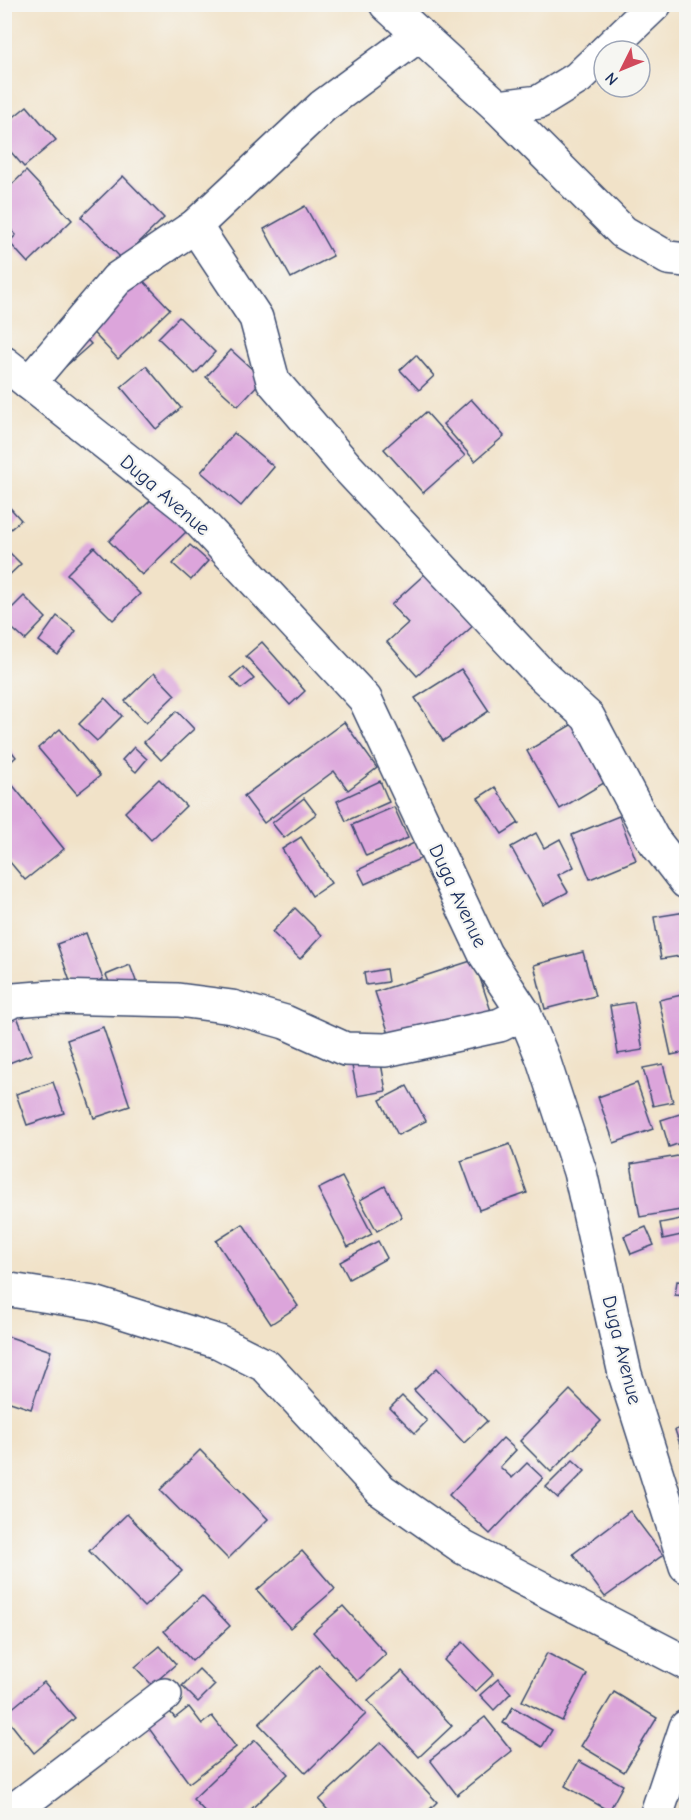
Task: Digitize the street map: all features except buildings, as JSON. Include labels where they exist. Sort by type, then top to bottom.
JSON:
[{"type":"street","points":[[386,4],[498,107],[623,232],[668,258],[687,260]]},
{"type":"street","points":[[619,39],[655,4]]},
{"type":"street","points":[[17,373],[117,279],[195,226],[323,106],[419,35]]},
{"type":"street","points":[[498,107],[539,102],[578,78],[592,65]]},
{"type":"street","points":[[195,226],[256,318],[273,381],[346,466],[539,672],[588,717],[652,838],[687,882]]},
{"type":"street","name":"Duga Avenue","points":[[17,373],[186,507],[365,699],[485,954],[524,1013],[543,1059],[580,1172],[625,1374],[687,1566]]},
{"type":"street","points":[[4,1005],[14,1000],[52,997],[178,1000],[232,1007],[285,1022],[345,1048],[386,1050],[500,1025],[524,1013]]},
{"type":"street","points":[[4,1289],[94,1303],[219,1342],[266,1366],[381,1490],[464,1548],[687,1663]]},
{"type":"street","points":[[6,1815],[165,1695]]},
{"type":"street","points":[[656,1815],[687,1726]]}]
